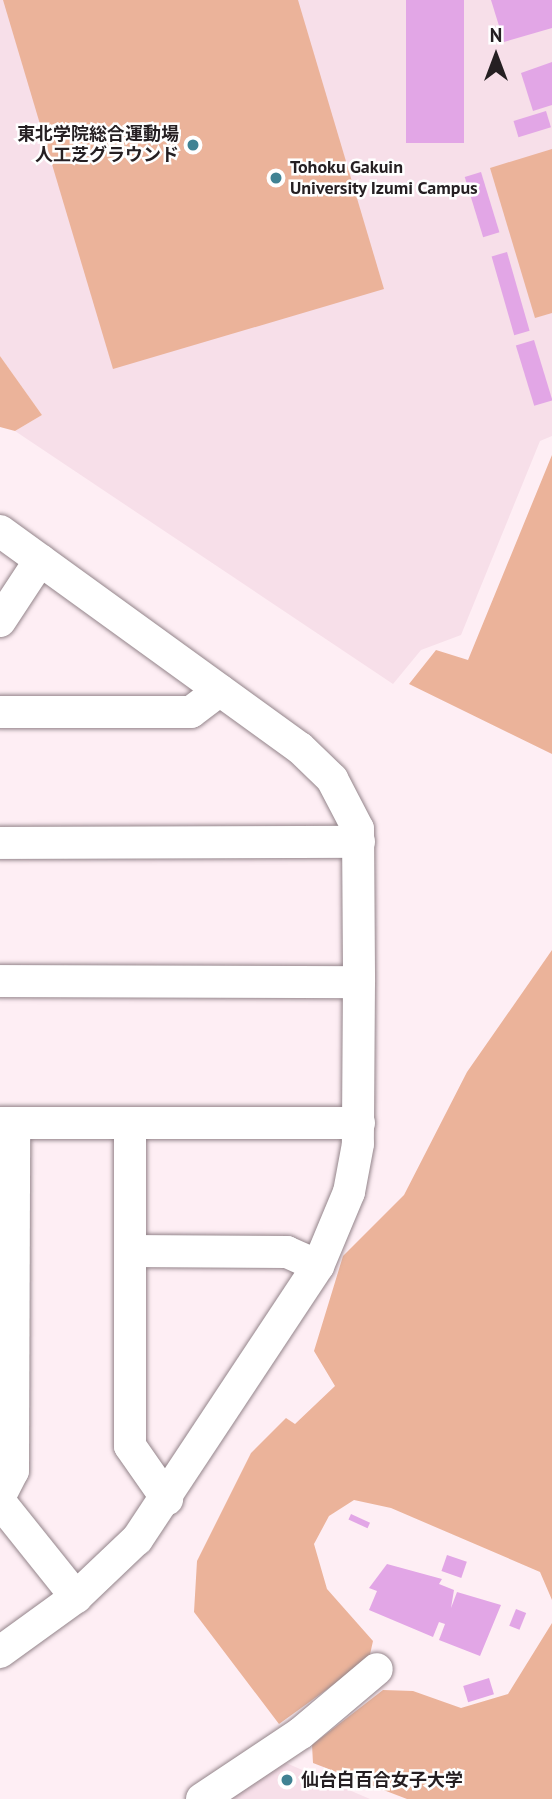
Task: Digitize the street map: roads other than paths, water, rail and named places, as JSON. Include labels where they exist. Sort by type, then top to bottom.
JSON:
[{"type":"street","points":[[0,531],[220,690],[332,779],[354,816],[359,842],[359,1123],[349,1192],[318,1266],[167,1499],[137,1539],[76,1597],[0,1651]]},
{"type":"street","points":[[0,621],[40,560]]},
{"type":"street","points":[[0,712],[191,712],[220,690]]},
{"type":"street","points":[[0,843],[359,842]]},
{"type":"street","points":[[0,981],[359,982]]},
{"type":"street","points":[[0,1496],[13,1471],[7,1123],[359,1123]]},
{"type":"street","points":[[130,1123],[130,1446],[167,1499]]},
{"type":"street","points":[[130,1251],[287,1252],[318,1266]]},
{"type":"street","points":[[0,1502],[76,1597]]},
{"type":"street","points":[[202,1799],[301,1733],[377,1669]]},
{"type":"place","name":"東北学院総合運動場 人工芝グラウンド","points":[[193,145]]},
{"type":"place","name":"Tohoku Gakuin University Izumi Campus","points":[[276,178]]},
{"type":"place","name":"仙台白百合女子大学","points":[[287,1780]]}]
